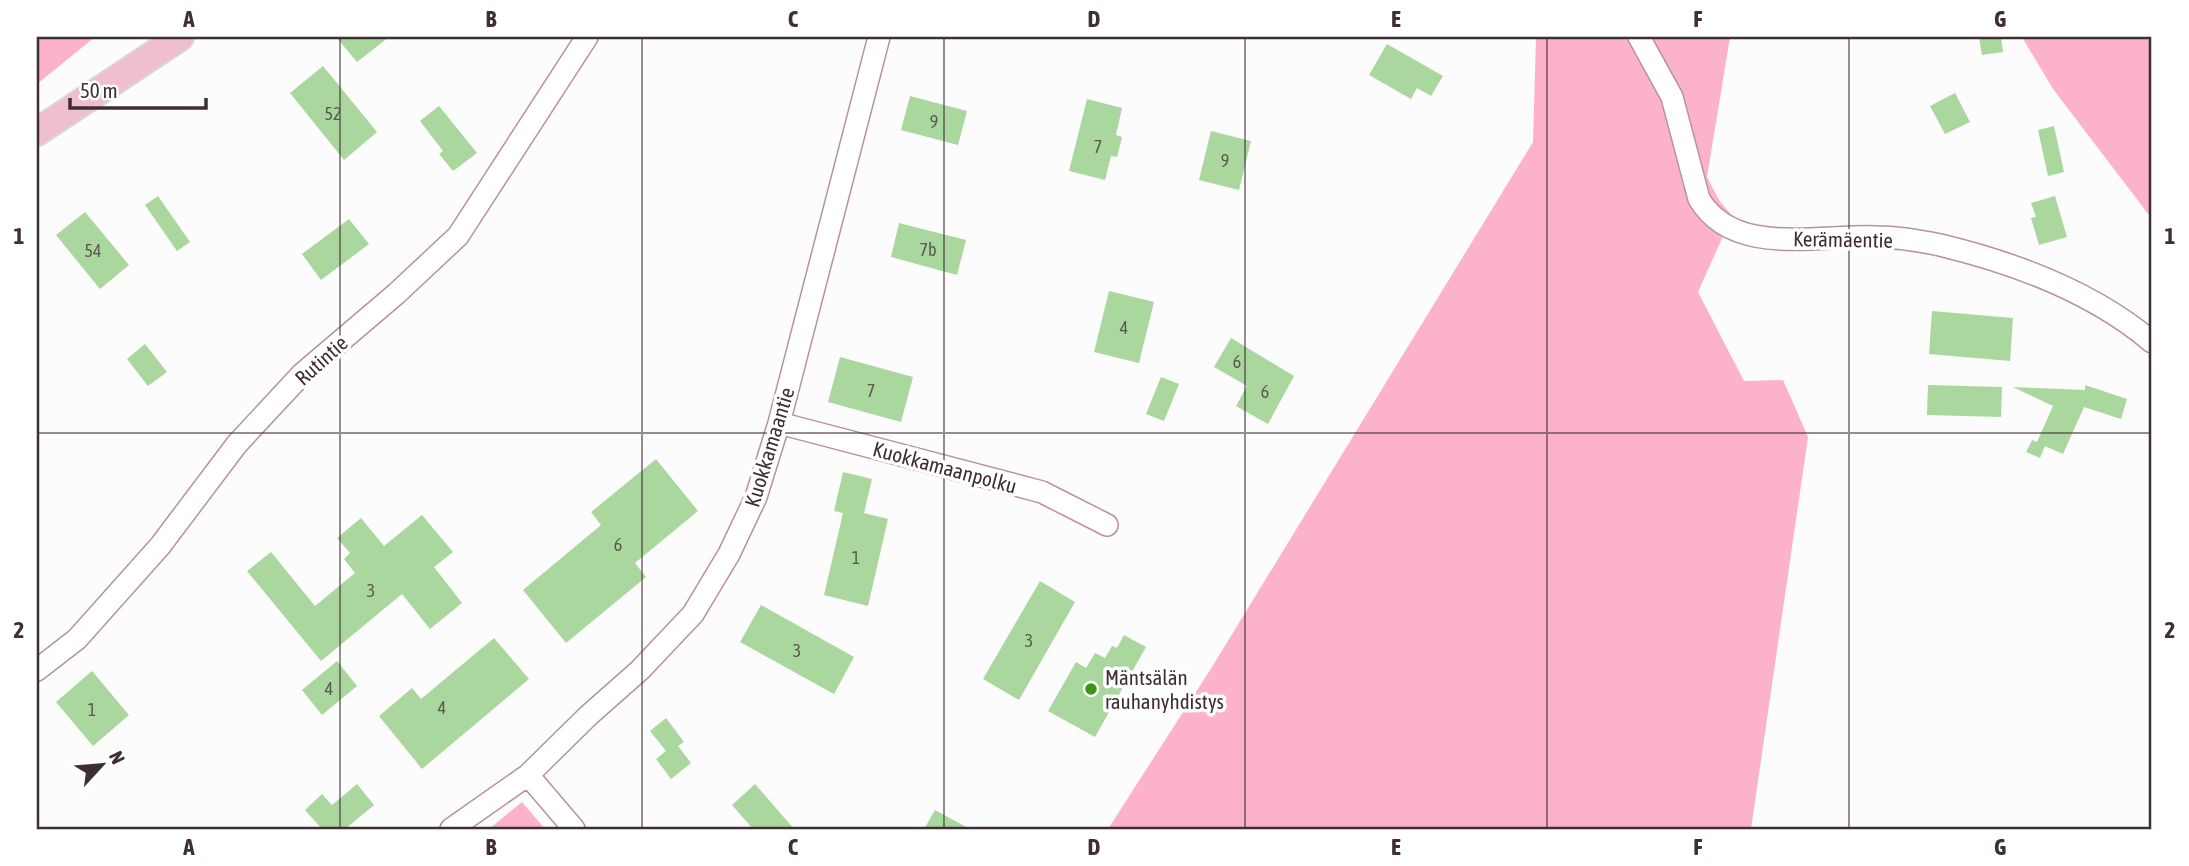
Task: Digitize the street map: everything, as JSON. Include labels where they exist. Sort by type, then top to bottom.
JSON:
[{"type":"main road","points":[[37,132],[180,37]]},
{"type":"street","name":"Rutintie","points":[[37,670],[77,639],[96,618],[160,546],[237,444],[302,374],[396,294],[458,236],[587,37]]},
{"type":"street","name":"Kuokkamaantie","points":[[451,829],[528,775],[640,670],[693,614],[729,554],[756,497],[779,423],[879,37]]},
{"type":"street","name":"Kerämäentie","points":[[1639,37],[1672,97],[1699,199],[1708,214],[1722,224],[1754,237],[1805,239],[1876,236],[1937,244],[1990,258],[2057,284],[2105,308],[2152,342]]},
{"type":"street","name":"Kuokkamaanpolku","points":[[779,423],[1042,492],[1107,526]]},
{"type":"street","points":[[528,775],[574,829]]},
{"type":"shaded area","points":[[37,37],[95,37],[37,84]]},
{"type":"shaded area","points":[[1536,37],[1730,37],[1707,177],[1719,200],[1732,216],[1698,292],[1744,381],[1783,380],[1808,437],[1751,829],[1108,829],[1212,667],[1533,142]]},
{"type":"shaded area","points":[[2022,37],[2152,37],[2152,219],[2053,89]]},
{"type":"shaded area","points":[[522,802],[545,829],[489,829]]},
{"type":"building","points":[[336,37],[389,37],[357,62]]},
{"type":"building","points":[[1979,37],[2001,37],[2003,52],[1982,55]]},
{"type":"building","points":[[1387,44],[1443,76],[1431,96],[1417,88],[1411,99],[1369,75]]},
{"type":"building","points":[[323,66],[377,132],[344,160],[290,93]]},
{"type":"building","points":[[1955,93],[1970,122],[1945,134],[1930,106]]},
{"type":"building","points":[[910,96],[967,111],[958,145],[901,130]]},
{"type":"building","points":[[1087,99],[1122,108],[1116,135],[1122,137],[1117,157],[1111,156],[1105,180],[1069,171]]},
{"type":"building","points":[[439,106],[477,153],[453,171],[439,154],[443,151],[420,121]]},
{"type":"building","points":[[2054,126],[2064,172],[2048,176],[2038,130]]},
{"type":"building","points":[[1211,131],[1251,141],[1239,190],[1199,180]]},
{"type":"building","points":[[158,196],[190,242],[177,251],[145,205]]},
{"type":"building","points":[[2055,196],[2067,237],[2039,245],[2031,218],[2036,217],[2031,203]]},
{"type":"building","points":[[85,212],[129,265],[100,289],[56,235]]},
{"type":"building","points":[[349,219],[369,244],[321,280],[302,254]]},
{"type":"building","points":[[899,223],[966,240],[957,275],[891,257]]},
{"type":"building","points":[[1109,291],[1154,302],[1139,363],[1094,352]]},
{"type":"building","points":[[1932,311],[2013,318],[2010,361],[1929,354]]},
{"type":"building","points":[[1231,338],[1294,376],[1268,424],[1236,406],[1247,386],[1214,367]]},
{"type":"building","points":[[145,344],[167,372],[148,386],[127,359]]},
{"type":"building","points":[[840,357],[913,377],[901,422],[828,402]]},
{"type":"building","points":[[1161,377],[1179,384],[1164,421],[1146,414]]},
{"type":"building","points":[[1928,385],[2002,387],[2001,417],[1927,415]]},
{"type":"building","points":[[2085,385],[2127,399],[2121,419],[2084,407],[2063,454],[2045,446],[2040,458],[2026,452],[2032,440],[2037,442],[2053,406],[2013,387],[2085,390]]},
{"type":"building","points":[[656,459],[698,511],[635,563],[646,577],[566,643],[523,590],[601,525],[591,512]]},
{"type":"building","points":[[843,472],[872,479],[864,513],[888,519],[868,606],[824,595],[843,513],[834,511]]},
{"type":"building","points":[[422,515],[453,552],[434,567],[462,603],[430,629],[402,594],[321,661],[247,571],[271,552],[315,606],[355,573],[344,559],[350,553],[337,538],[361,518],[384,546]]},
{"type":"building","points":[[1040,581],[1075,602],[1019,700],[983,679]]},
{"type":"building","points":[[761,605],[854,657],[834,694],[740,642]]},
{"type":"building","name":"Mäntsälän rauhanyhdistys","points":[[1124,635],[1146,647],[1095,737],[1048,711],[1076,662],[1086,668],[1095,653],[1105,658],[1112,646],[1117,648]]},
{"type":"building","points":[[494,638],[529,679],[422,769],[379,716],[412,688],[421,699]]},
{"type":"building","points":[[337,661],[357,686],[322,715],[302,690]]},
{"type":"building","points":[[92,671],[129,715],[93,746],[56,702]]},
{"type":"building","points":[[666,718],[684,742],[678,746],[691,763],[671,779],[656,759],[666,751],[650,731]]},
{"type":"building","points":[[357,784],[374,805],[345,829],[322,829],[305,810],[322,794],[332,805]]},
{"type":"building","points":[[755,784],[794,829],[753,829],[732,805]]},
{"type":"building","points":[[935,810],[970,829],[924,829]]},
{"type":"place","name":"Mäntsälän rauhanyhdistys","points":[[1091,689]]}]
